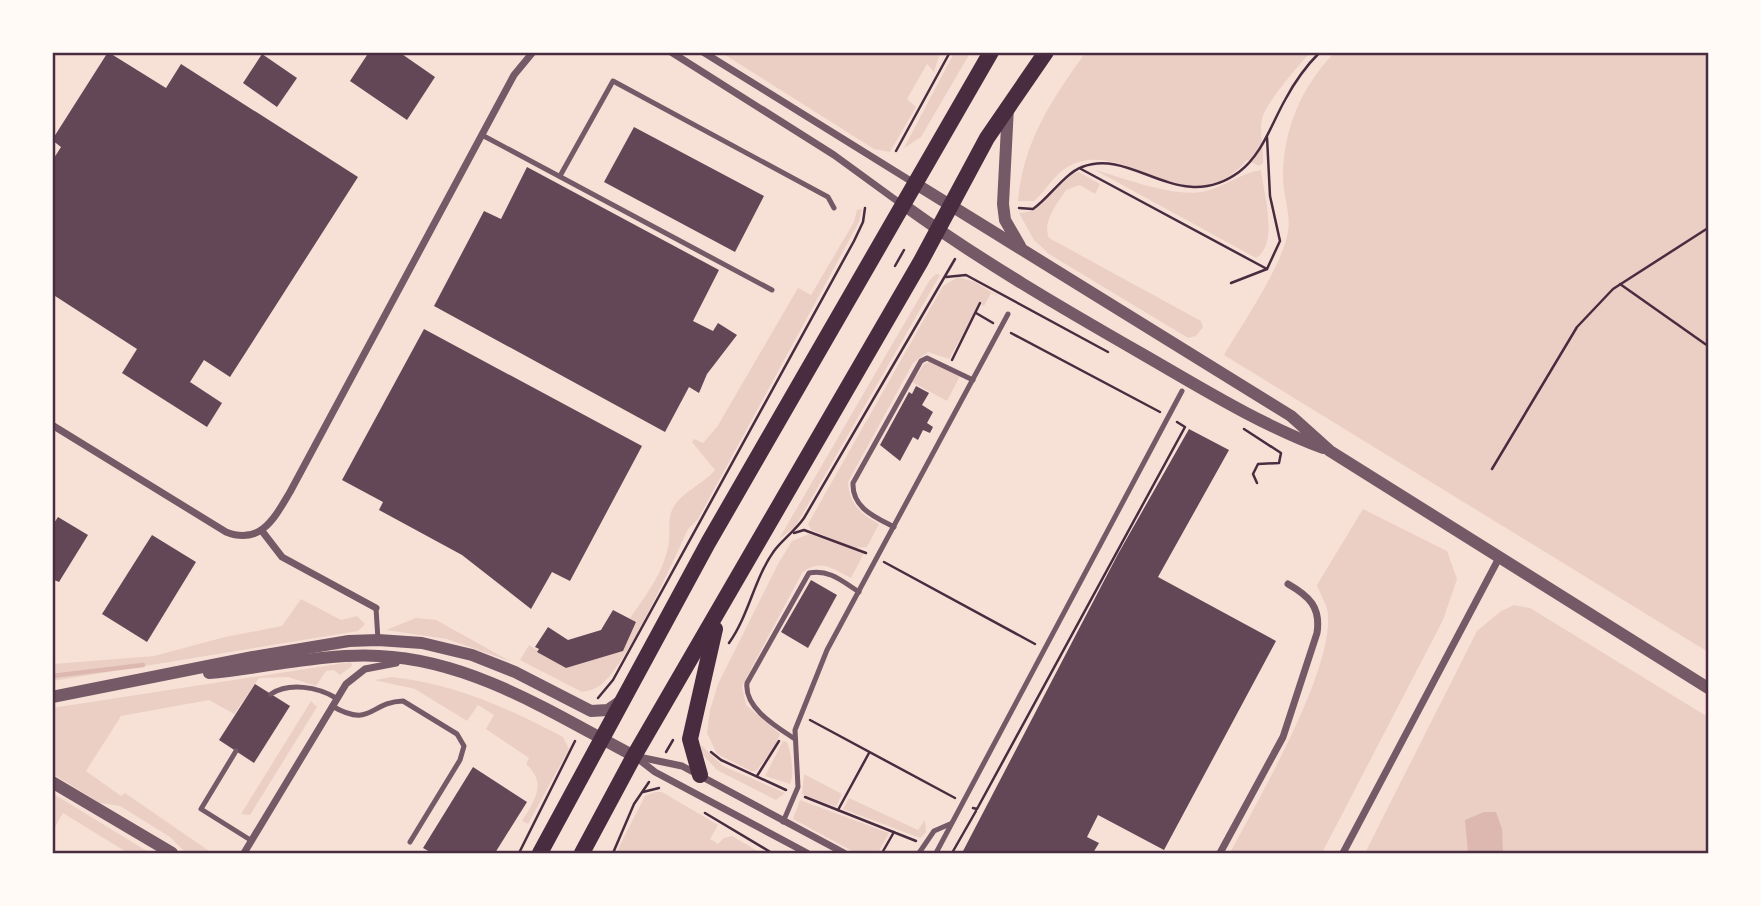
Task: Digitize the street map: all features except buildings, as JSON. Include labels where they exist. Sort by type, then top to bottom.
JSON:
[{"type":"main road","points":[[540,853],[708,542],[905,206],[991,52]]},
{"type":"main road","points":[[582,853],[634,756],[950,204],[1008,104],[1046,52]]},
{"type":"main road","points":[[700,775],[690,739],[720,609]]},
{"type":"street","points":[[52,425],[226,532],[242,536],[262,531],[274,520],[290,492],[514,75],[533,52]]},
{"type":"street","points":[[671,52],[834,155],[937,230],[1039,295],[1275,430],[1330,451]]},
{"type":"street","points":[[703,52],[1291,416],[1330,451],[1709,688]]},
{"type":"street","points":[[1008,104],[1004,220],[1027,254]]},
{"type":"street","points":[[262,531],[282,557],[376,608]]},
{"type":"street","points":[[1343,853],[1499,558]]},
{"type":"street","points":[[1220,853],[1283,737],[1317,634],[1318,618],[1312,601],[1288,584]]},
{"type":"street","points":[[52,697],[277,652],[378,639],[422,643],[472,655],[515,672],[591,711],[608,710],[624,699]]},
{"type":"street","points":[[158,677],[362,656],[421,663],[489,681],[634,756],[655,772],[807,853]]},
{"type":"street","points":[[244,853],[349,681],[365,669],[390,663],[421,663]]},
{"type":"street","points":[[634,756],[662,760],[700,775],[844,853]]},
{"type":"street","points":[[52,782],[172,853]]},
{"type":"lane","points":[[560,176],[614,80],[828,197],[834,208]]},
{"type":"lane","points":[[482,135],[772,290]]},
{"type":"lane","points":[[783,822],[795,794],[799,772],[794,730],[827,650],[1008,314]]},
{"type":"lane","points":[[894,527],[865,511],[857,502],[853,483],[921,361],[927,358],[939,362],[972,380]]},
{"type":"lane","points":[[936,853],[1182,391]]},
{"type":"lane","points":[[795,739],[751,703],[746,692],[747,683],[809,573],[821,571],[832,574],[859,592]]},
{"type":"lane","points":[[376,608],[378,639]]},
{"type":"lane","points":[[271,694],[289,687],[324,691],[337,698]]},
{"type":"lane","points":[[332,706],[347,715],[360,717],[394,702],[403,701],[457,734],[464,746],[460,760],[410,842]]},
{"type":"lane","points":[[236,751],[201,808],[252,841]]},
{"type":"lane","points":[[919,853],[934,831],[950,824]]},
{"type":"path","points":[[896,151],[950,52]]},
{"type":"path","points":[[1017,207],[1033,209],[1080,168],[1105,163],[1185,188],[1222,183],[1242,170],[1267,137],[1285,100],[1320,52]]},
{"type":"path","points":[[1231,284],[1266,268],[1280,241],[1270,196],[1267,137]]},
{"type":"path","points":[[1080,168],[1266,268]]},
{"type":"path","points":[[600,695],[613,680],[841,265],[863,222],[865,208]]},
{"type":"path","points":[[1492,469],[1577,327],[1620,284],[1709,228]]},
{"type":"path","points":[[895,266],[904,250]]},
{"type":"path","points":[[751,594],[775,550],[793,534],[945,275],[966,275],[1071,335],[1118,357]]},
{"type":"path","points":[[1620,284],[1709,346]]},
{"type":"path","points":[[952,853],[1185,427],[976,313]]},
{"type":"path","points":[[1238,425],[1281,453],[1279,463],[1258,464],[1253,474],[1257,482]]},
{"type":"path","points":[[793,534],[804,530],[877,558],[1044,649]]},
{"type":"path","points":[[800,715],[977,810]]},
{"type":"path","points":[[519,853],[578,736]]},
{"type":"path","points":[[662,760],[675,737],[690,739]]},
{"type":"path","points":[[838,810],[869,752]]},
{"type":"path","points":[[715,755],[795,794],[925,844]]},
{"type":"path","points":[[613,853],[634,804],[655,772]]},
{"type":"path","points":[[643,792],[665,789]]},
{"type":"path","points":[[701,810],[772,853]]},
{"type":"path","points":[[882,853],[894,832]]},
{"type":"shaded area","points":[[722,53],[940,53],[934,72],[927,64],[907,99],[916,107],[890,152],[874,149]]},
{"type":"shaded area","points":[[954,53],[970,53],[921,137],[904,148]]},
{"type":"shaded area","points":[[1085,53],[1310,53],[1264,112],[1261,129],[1263,163],[1259,166],[1247,160],[1225,179],[1202,186],[1180,184],[1113,162],[1091,160],[1064,169],[1034,201],[1018,201],[1032,141],[1050,105]]},
{"type":"shaded area","points":[[1334,53],[1708,53],[1708,652],[1224,355],[1261,294],[1285,244],[1289,225],[1283,185],[1284,160],[1290,126],[1312,80]]},
{"type":"shaded area","points":[[1095,170],[1166,190],[1194,193],[1213,189],[1261,170],[1268,218],[1267,242],[1263,251],[1256,258]]},
{"type":"shaded area","points":[[1079,172],[1100,184],[1095,194],[1080,185],[1066,190],[1049,219],[1049,238],[1201,321],[1203,327],[1196,336],[1188,338],[1049,254],[1034,240],[1019,213],[1038,207],[1063,180]]},
{"type":"shaded area","points":[[862,209],[859,222],[698,519],[688,529],[636,635],[612,673],[600,686],[582,692],[520,660],[529,645],[566,668],[623,651],[636,622],[630,618],[654,582],[667,553],[670,521],[675,504],[715,470],[692,442],[694,439],[703,443],[717,427],[798,288],[811,295],[854,222],[857,210]]},
{"type":"shaded area","points":[[936,274],[940,275],[795,527],[779,539],[929,281]]},
{"type":"shaded area","points":[[958,277],[975,282],[1001,298],[991,293],[984,306],[980,304],[949,359],[928,352],[913,363],[848,482],[853,502],[866,516],[879,524],[867,547],[854,548],[811,530],[808,524],[943,286]]},
{"type":"shaded area","points":[[931,361],[960,376],[947,401],[912,382],[924,364]]},
{"type":"shaded area","points":[[1363,509],[1447,551],[1457,579],[1443,620],[1322,853],[1230,853],[1306,702],[1326,640],[1328,611],[1317,585]]},
{"type":"shaded area","points":[[809,534],[864,553],[851,578],[826,566],[815,566],[802,573],[742,686],[746,705],[780,734],[774,749],[756,771],[751,771],[717,754],[707,733],[710,710],[718,684],[778,564],[792,541]]},
{"type":"shaded area","points":[[301,599],[341,620],[357,616],[365,624],[358,631],[53,681],[53,664],[154,656],[225,637],[282,626]]},
{"type":"shaded area","points":[[1514,605],[1530,608],[1708,717],[1708,853],[1365,853],[1477,631],[1501,611]]},
{"type":"shaded area","points":[[416,618],[436,620],[512,662],[447,639],[386,630]]},
{"type":"shaded area","points":[[351,662],[352,666],[340,675],[334,670],[326,671],[316,686],[288,677],[259,678],[234,714],[209,700],[121,716],[86,771],[121,796],[125,793],[212,853],[186,853],[170,837],[120,806],[100,803],[53,774],[52,708]]},
{"type":"shaded area","points":[[392,677],[459,691],[522,716],[563,737],[569,749],[528,824],[522,821],[537,792],[536,779],[526,764],[529,758],[486,729],[494,715],[478,705],[467,721],[415,689],[374,680]]},
{"type":"shaded area","points":[[311,701],[317,707],[250,815],[241,814]]},
{"type":"shaded area","points":[[783,741],[787,742],[791,757],[790,784],[765,776]]},
{"type":"shaded area","points":[[701,745],[723,766],[785,793],[776,800],[717,770],[702,754]]},
{"type":"shaded area","points":[[804,774],[842,794],[836,807],[802,794]]},
{"type":"shaded area","points":[[662,792],[718,825],[710,839],[718,844],[724,838],[732,836],[761,853],[616,853],[645,796]]},
{"type":"shaded area","points":[[52,793],[150,853],[128,853],[63,813],[53,830]]},
{"type":"shaded area","points":[[849,798],[918,830],[925,820],[926,832],[920,838],[843,809]]},
{"type":"shaded area","points":[[800,800],[889,833],[878,853],[856,853],[793,819]]},
{"type":"shaded area","points":[[1484,812],[1496,812],[1502,829],[1503,853],[1468,853],[1465,820]]},
{"type":"waterway","points":[[52,676],[143,665]]}]
